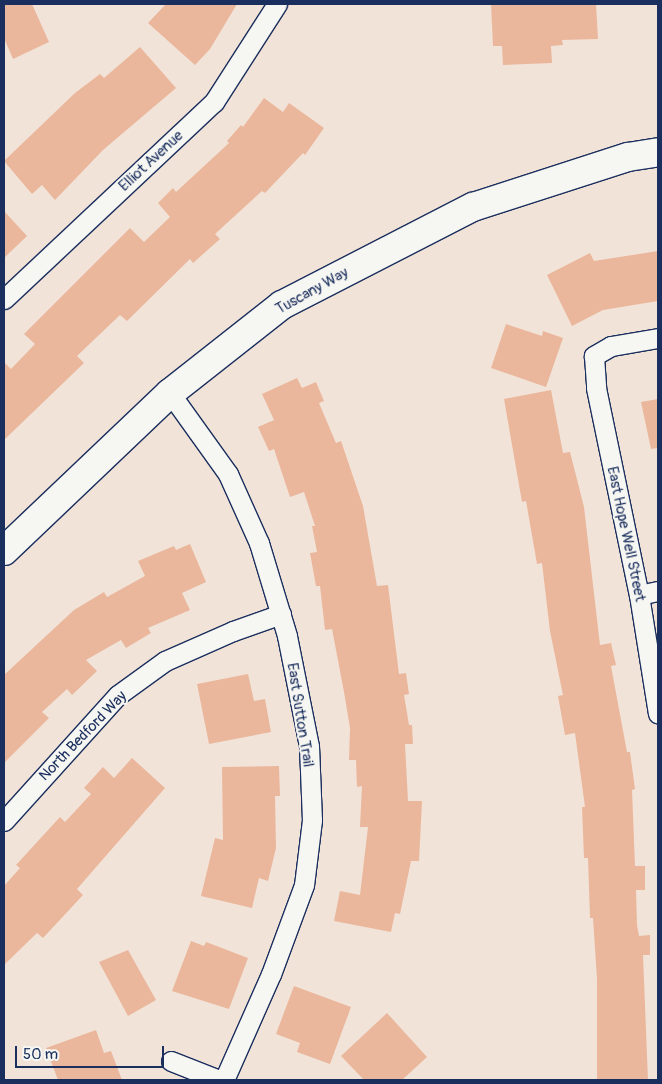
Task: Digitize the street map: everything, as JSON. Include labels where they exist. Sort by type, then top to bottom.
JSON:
[{"type":"street","name":"Elliot Avenue","points":[[4,299],[214,102],[277,4]]},
{"type":"street","name":"Tuscany Way","points":[[4,551],[170,393],[282,305],[449,217],[628,157],[658,152]]},
{"type":"street","name":"East Hope Well Street","points":[[658,338],[611,346],[594,356],[596,388],[639,595],[658,713]]},
{"type":"street","name":"East Sutton Trail","points":[[170,393],[228,474],[259,543],[281,614],[309,746],[312,820],[304,885],[271,974],[224,1080]]},
{"type":"street","points":[[639,595],[658,591]]},
{"type":"street","name":"North Bedford Way","points":[[4,822],[118,695],[165,661],[233,631],[281,614]]},
{"type":"street","points":[[171,1061],[219,1080]]},
{"type":"building","points":[[4,4],[32,4],[49,42],[13,59],[4,38]]},
{"type":"building","points":[[166,4],[237,4],[210,49],[195,65],[148,23]]},
{"type":"building","points":[[491,4],[596,4],[598,39],[562,40],[563,45],[551,46],[552,63],[503,65],[502,46],[493,46]]},
{"type":"building","points":[[140,47],[176,88],[103,150],[55,200],[42,185],[32,194],[4,161],[75,93],[100,74],[104,78]]},
{"type":"building","points":[[264,98],[283,112],[289,103],[324,128],[305,155],[303,153],[265,193],[262,191],[215,234],[220,239],[193,263],[190,259],[127,321],[120,315],[77,356],[84,363],[4,440],[4,362],[11,369],[35,344],[24,334],[130,228],[144,242],[170,217],[158,203],[173,188],[176,192],[229,143],[227,141],[241,125],[243,127]]},
{"type":"building","points":[[4,211],[27,236],[4,258]]},
{"type":"building","points":[[658,251],[658,301],[603,310],[572,326],[547,275],[590,253],[594,261]]},
{"type":"building","points":[[506,324],[542,336],[543,331],[563,338],[546,387],[491,368]]},
{"type":"building","points":[[297,378],[302,388],[316,382],[324,401],[319,403],[336,443],[341,441],[363,506],[377,586],[388,585],[399,674],[406,673],[409,694],[404,695],[409,725],[412,725],[413,744],[405,744],[408,801],[422,801],[419,861],[411,861],[400,914],[395,913],[391,932],[334,921],[340,891],[360,895],[368,827],[360,827],[362,786],[357,787],[356,760],[349,760],[350,728],[344,692],[332,629],[325,630],[320,586],[316,586],[310,553],[317,552],[312,526],[315,526],[304,492],[290,497],[274,449],[269,451],[258,427],[274,420],[262,394]]},
{"type":"building","points":[[551,390],[563,453],[570,452],[584,507],[600,645],[611,643],[616,665],[611,666],[627,752],[630,752],[635,789],[632,790],[635,866],[645,866],[645,890],[636,890],[637,925],[639,936],[650,935],[650,955],[643,955],[648,1080],[597,1080],[597,979],[593,918],[590,918],[588,858],[584,858],[582,807],[585,807],[575,733],[565,735],[558,696],[563,695],[550,631],[542,563],[537,564],[526,501],[522,502],[504,399]]},
{"type":"building","points":[[658,399],[658,448],[651,449],[641,402]]},
{"type":"building","points":[[190,544],[206,582],[182,593],[190,610],[148,628],[151,633],[126,648],[121,640],[86,660],[97,671],[72,695],[67,689],[42,712],[49,718],[4,763],[4,675],[74,610],[104,592],[107,597],[145,576],[138,561],[174,546],[176,550]]},
{"type":"building","points":[[248,674],[254,701],[265,699],[271,732],[209,744],[197,684]]},
{"type":"building","points":[[132,758],[165,788],[77,889],[83,895],[43,938],[37,933],[4,965],[4,886],[20,868],[16,865],[60,817],[65,822],[91,794],[84,788],[103,767],[114,778]]},
{"type":"building","points":[[279,766],[280,796],[275,796],[276,848],[268,881],[259,878],[252,908],[201,896],[215,838],[223,840],[222,767]]},
{"type":"building","points":[[191,941],[204,946],[206,942],[248,958],[229,1009],[172,991]]},
{"type":"building","points":[[128,950],[156,1000],[128,1016],[99,962]]},
{"type":"building","points":[[294,986],[351,1007],[330,1064],[297,1052],[300,1043],[276,1034]]},
{"type":"building","points":[[387,1013],[427,1057],[402,1080],[364,1080],[341,1056]]},
{"type":"building","points":[[96,1030],[104,1053],[111,1051],[122,1080],[58,1080],[46,1048]]}]
